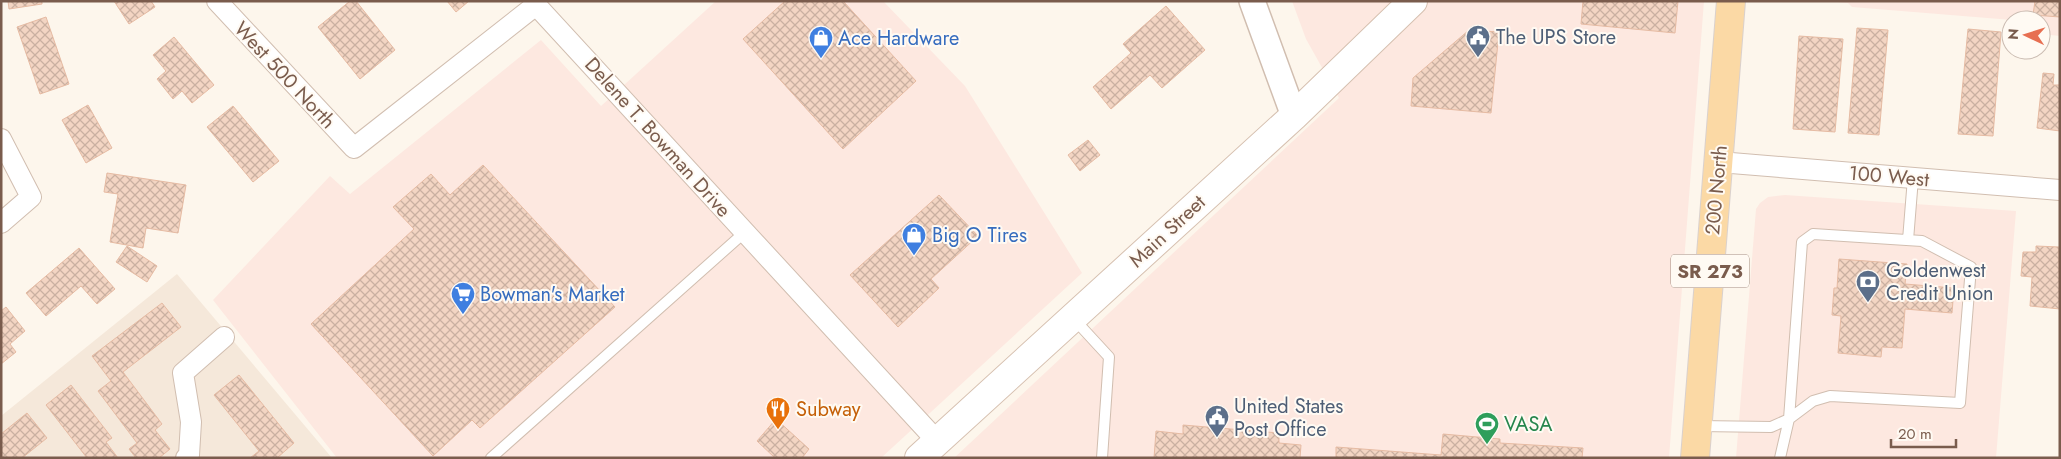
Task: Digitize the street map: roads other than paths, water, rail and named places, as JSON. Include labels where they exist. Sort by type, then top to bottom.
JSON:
[{"type":"main road","name":"Main Street","points":[[928,450],[1039,346],[1074,318],[1294,116],[1413,1]]},
{"type":"main road","name":"200 North","points":[[1698,426],[1731,1]]},
{"type":"main road","name":"SR 273","points":[[1695,458],[1698,426]]},
{"type":"street","name":"West 500 North","points":[[217,1],[354,148]]},
{"type":"street","points":[[1252,1],[1294,116]]},
{"type":"street","name":"Delene T. Bowman Drive","points":[[354,148],[536,5],[745,232],[928,450]]},
{"type":"street","points":[[1,139],[31,197],[1,222]]},
{"type":"street","name":"100 West","points":[[1719,162],[2060,190]]},
{"type":"street","points":[[186,458],[189,455],[191,422],[183,373],[224,337]]},
{"type":"lane","points":[[1908,240],[1913,178]]},
{"type":"lane","points":[[491,458],[745,232]]},
{"type":"lane","points":[[1698,426],[1771,427],[1789,419],[1813,401],[1830,396],[1960,403],[1970,267],[1922,241],[1813,234],[1802,242],[1789,419],[1780,458]]},
{"type":"lane","points":[[1074,318],[1109,357],[1102,458]]},
{"type":"place","name":"The UPS Store","points":[[1478,58]]},
{"type":"place","name":"Ace Hardware","points":[[821,59]]},
{"type":"place","name":"Big O Tires","points":[[914,256]]},
{"type":"place","name":"Goldenwest Credit Union","points":[[1868,303]]},
{"type":"place","name":"Bowman's Market","points":[[463,315]]},
{"type":"place","name":"Subway","points":[[778,430]]},
{"type":"place","name":"United States Post Office","points":[[1217,438]]},
{"type":"place","name":"VASA","points":[[1487,445]]}]
